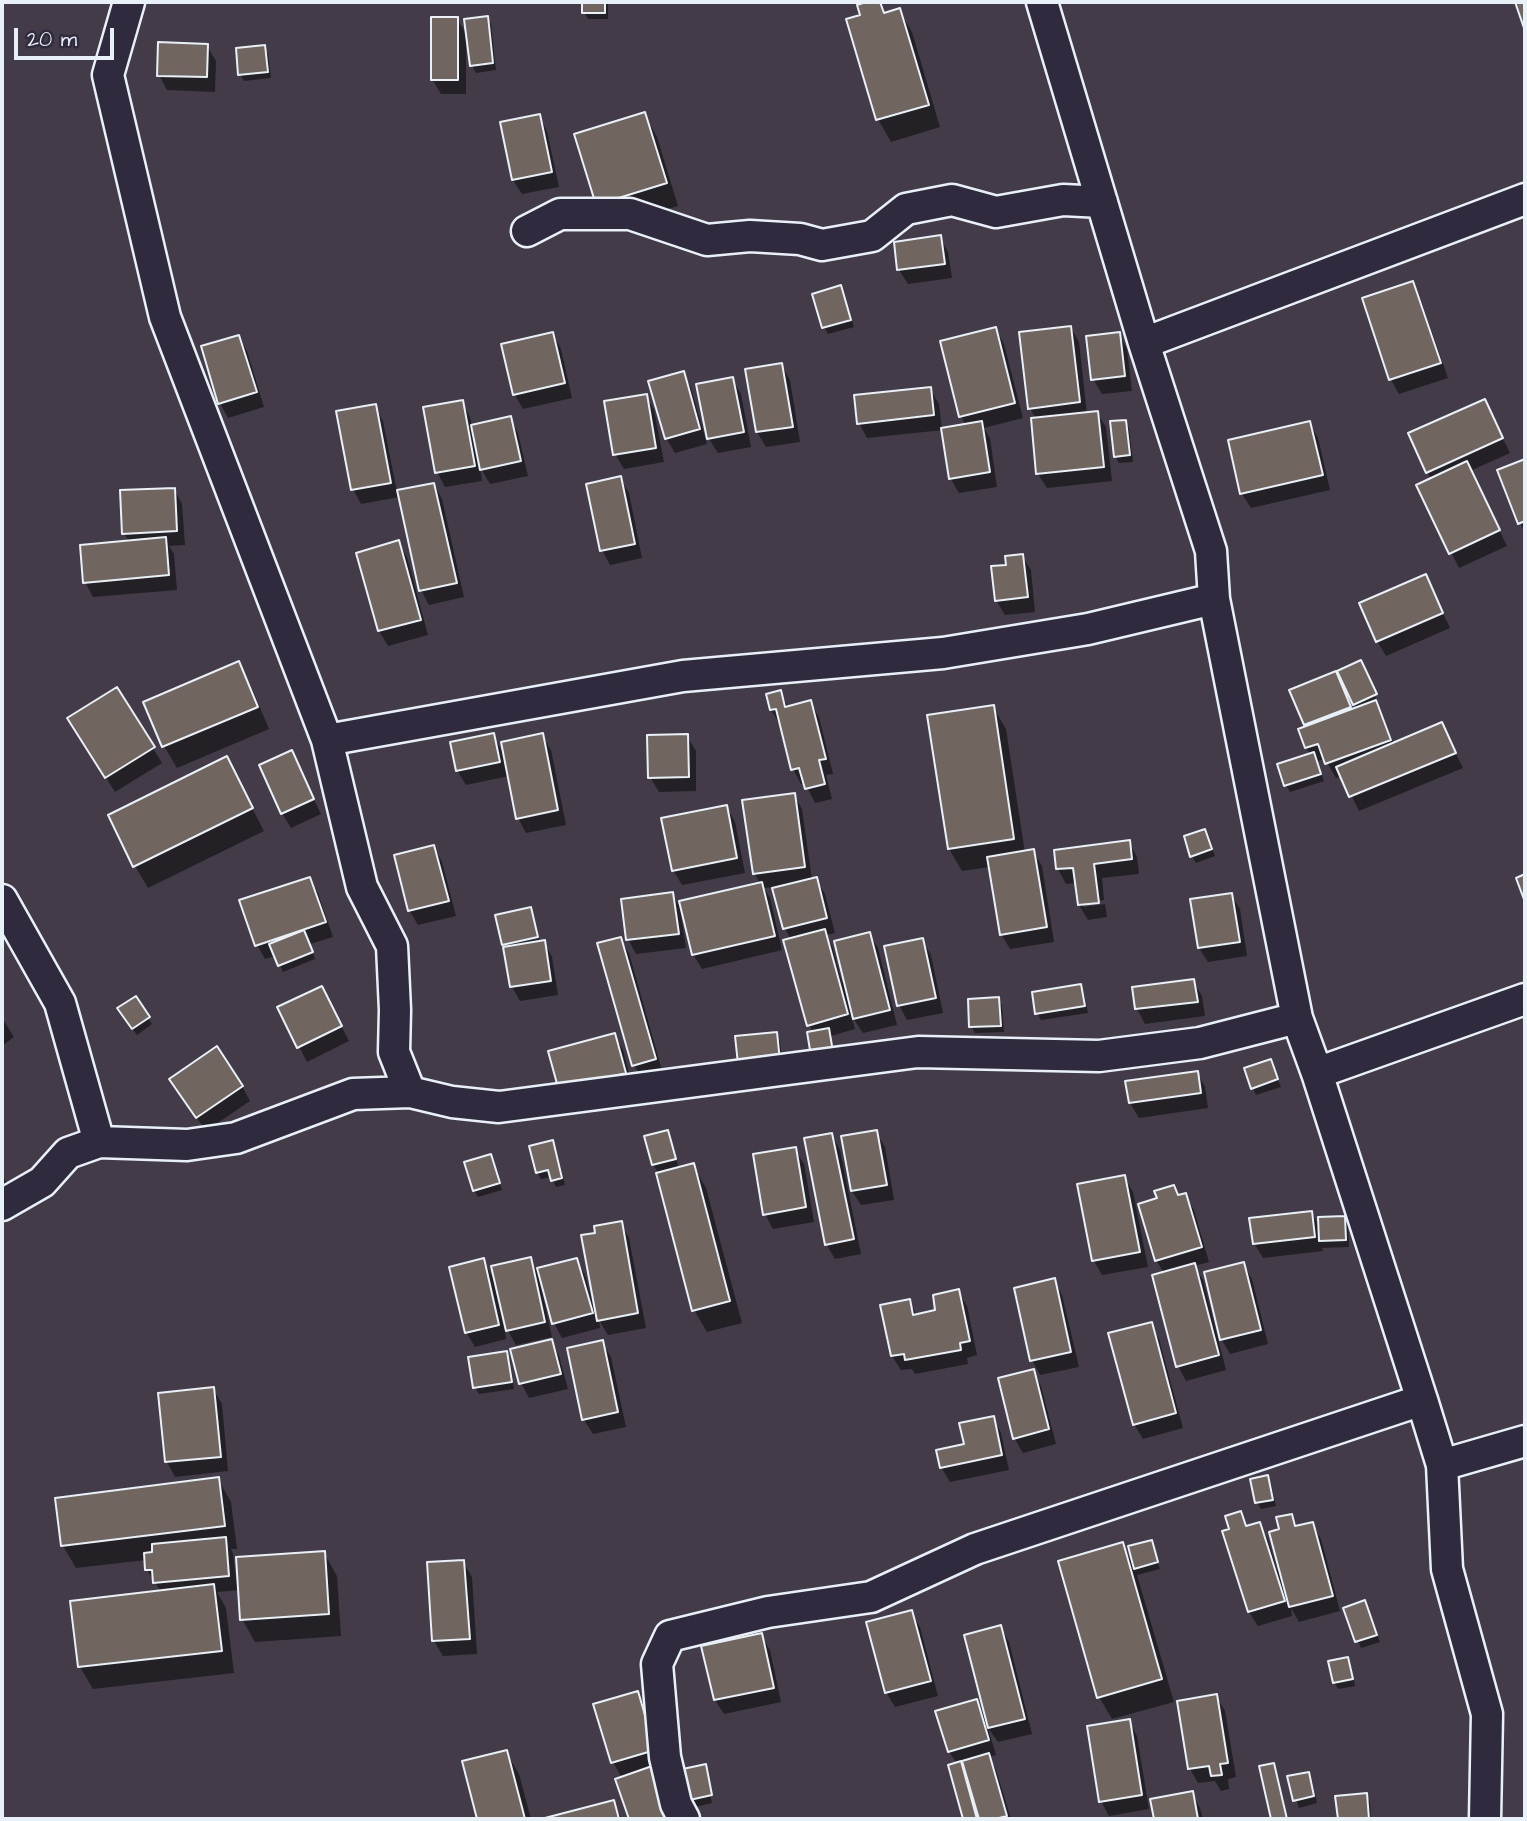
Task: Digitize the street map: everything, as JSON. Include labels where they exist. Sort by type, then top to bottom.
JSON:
[{"type":"street","points":[[129,2],[108,75],[166,317],[327,740],[362,887],[392,946],[394,1052],[410,1092]]},
{"type":"street","points":[[1042,2],[1144,343],[1211,551],[1214,599],[1297,1018],[1442,1465],[1447,1569],[1487,1714],[1485,1819]]},
{"type":"street","points":[[1144,343],[1525,199]]},
{"type":"street","points":[[527,231],[559,214],[630,214],[707,240],[750,236],[800,239],[822,245],[873,236],[906,209],[952,200],[996,212],[1063,200],[1102,202]]},
{"type":"street","points":[[327,740],[683,676],[943,653],[1088,629],[1214,599]]},
{"type":"street","points":[[2,900],[60,1003],[99,1142]]},
{"type":"street","points":[[1317,1073],[1525,999]]},
{"type":"street","points":[[2,1205],[41,1182],[68,1153],[99,1142],[187,1145],[236,1138],[353,1094],[410,1092],[452,1102],[499,1107],[918,1052],[1099,1056],[1200,1043],[1297,1018]]},
{"type":"street","points":[[684,1819],[676,1804],[665,1757],[657,1664],[670,1636],[768,1612],[871,1597],[975,1549],[1422,1400]]},
{"type":"street","points":[[1442,1465],[1525,1441]]},
{"type":"building","points":[[582,2],[605,2],[605,13],[582,13]]},
{"type":"building","points":[[880,2],[884,13],[900,8],[929,105],[876,120],[846,19],[860,15],[857,5]]},
{"type":"building","points":[[1515,2],[1525,2],[1525,31]]},
{"type":"building","points":[[488,16],[493,63],[470,66],[464,19]]},
{"type":"building","points":[[431,17],[458,17],[458,80],[431,80]]},
{"type":"building","points":[[158,42],[208,44],[207,77],[157,76]]},
{"type":"building","points":[[265,45],[268,72],[238,75],[236,48]]},
{"type":"building","points":[[645,112],[667,183],[596,205],[574,134]]},
{"type":"building","points":[[540,114],[552,172],[512,180],[500,122]]},
{"type":"building","points":[[941,235],[945,264],[897,270],[894,242]]},
{"type":"building","points":[[1413,281],[1441,363],[1389,380],[1362,298]]},
{"type":"building","points":[[841,285],[851,320],[822,328],[812,294]]},
{"type":"building","points":[[1071,326],[1080,402],[1028,409],[1019,332]]},
{"type":"building","points":[[996,327],[1015,403],[959,417],[940,341]]},
{"type":"building","points":[[553,332],[565,383],[513,395],[501,344]]},
{"type":"building","points":[[1120,332],[1125,376],[1091,380],[1086,336]]},
{"type":"building","points":[[239,335],[257,392],[218,404],[201,346]]},
{"type":"building","points":[[782,363],[793,427],[756,432],[745,369]]},
{"type":"building","points":[[684,371],[700,429],[665,439],[648,381]]},
{"type":"building","points":[[733,377],[744,432],[707,439],[696,384]]},
{"type":"building","points":[[931,387],[934,415],[857,424],[854,395]]},
{"type":"building","points":[[647,394],[656,448],[613,455],[604,401]]},
{"type":"building","points":[[1485,399],[1503,438],[1426,473],[1408,433]]},
{"type":"building","points":[[463,400],[475,466],[435,473],[423,407]]},
{"type":"building","points":[[376,404],[391,483],[351,490],[336,411]]},
{"type":"building","points":[[1098,411],[1104,467],[1036,474],[1031,418]]},
{"type":"building","points":[[511,416],[521,461],[480,470],[471,425]]},
{"type":"building","points":[[1126,420],[1130,455],[1114,457],[1110,421]]},
{"type":"building","points":[[982,421],[990,472],[949,479],[941,428]]},
{"type":"building","points":[[1310,421],[1323,475],[1240,494],[1228,440]]},
{"type":"building","points":[[1525,459],[1525,521],[1518,524],[1497,470]]},
{"type":"building","points":[[1467,461],[1500,530],[1449,554],[1416,485]]},
{"type":"building","points":[[621,476],[635,544],[600,551],[586,484]]},
{"type":"building","points":[[434,483],[457,583],[419,591],[397,490]]},
{"type":"building","points":[[175,488],[177,531],[122,534],[120,490]]},
{"type":"building","points":[[166,537],[169,575],[83,583],[80,545]]},
{"type":"building","points":[[399,540],[421,620],[378,631],[356,553]]},
{"type":"building","points":[[1023,554],[1028,597],[995,601],[991,566],[1006,565],[1005,556]]},
{"type":"building","points":[[1426,574],[1443,613],[1376,642],[1359,603]]},
{"type":"building","points":[[1361,660],[1377,694],[1353,705],[1337,671]]},
{"type":"building","points":[[239,661],[258,707],[162,747],[143,702]]},
{"type":"building","points":[[1336,671],[1351,707],[1304,725],[1289,690]]},
{"type":"building","points":[[117,687],[155,747],[105,778],[67,718]]},
{"type":"building","points":[[781,690],[785,707],[811,700],[826,759],[819,760],[825,784],[805,789],[799,768],[791,770],[776,709],[770,710],[766,694]]},
{"type":"building","points":[[1376,700],[1391,740],[1325,764],[1318,744],[1305,748],[1298,729]]},
{"type":"building","points":[[994,705],[1014,839],[948,849],[927,715]]},
{"type":"building","points":[[1442,722],[1456,753],[1349,797],[1336,767]]},
{"type":"building","points":[[494,733],[500,762],[456,771],[450,742]]},
{"type":"building","points":[[543,733],[558,810],[516,819],[501,742]]},
{"type":"building","points":[[688,734],[689,777],[648,778],[647,735]]},
{"type":"building","points":[[292,750],[314,799],[281,814],[259,765]]},
{"type":"building","points":[[1314,752],[1321,774],[1284,786],[1277,764]]},
{"type":"building","points":[[227,756],[253,808],[133,867],[108,815]]},
{"type":"building","points":[[795,793],[805,867],[753,874],[742,800]]},
{"type":"building","points":[[727,805],[737,858],[672,871],[661,818]]},
{"type":"building","points":[[1205,829],[1212,849],[1190,857],[1184,836]]},
{"type":"building","points":[[1130,840],[1132,859],[1094,864],[1099,903],[1078,905],[1073,868],[1056,869],[1054,850]]},
{"type":"building","points":[[434,845],[449,901],[408,911],[394,855]]},
{"type":"building","points":[[1034,849],[1047,927],[1000,935],[987,857]]},
{"type":"building","points":[[1525,874],[1525,902],[1516,878]]},
{"type":"building","points":[[310,877],[326,922],[255,946],[239,900]]},
{"type":"building","points":[[817,877],[827,918],[783,929],[772,888]]},
{"type":"building","points":[[762,882],[775,936],[692,955],[679,901]]},
{"type":"building","points":[[673,892],[679,934],[626,940],[621,899]]},
{"type":"building","points":[[1232,893],[1240,942],[1198,948],[1190,899]]},
{"type":"building","points":[[531,907],[538,937],[502,945],[495,915]]},
{"type":"building","points":[[825,929],[848,1014],[807,1026],[783,940]]},
{"type":"building","points":[[304,930],[313,952],[278,966],[269,944]]},
{"type":"building","points":[[870,932],[890,1010],[853,1019],[834,941]]},
{"type":"building","points":[[621,937],[656,1059],[632,1066],[597,943]]},
{"type":"building","points":[[923,938],[936,998],[897,1006],[884,946]]},
{"type":"building","points":[[545,940],[551,981],[510,987],[503,947]]},
{"type":"building","points":[[1194,979],[1198,1002],[1135,1009],[1132,987]]},
{"type":"building","points":[[1081,984],[1085,1006],[1035,1014],[1032,992]]},
{"type":"building","points":[[322,986],[342,1026],[297,1048],[277,1007]]},
{"type":"building","points":[[136,996],[150,1017],[132,1029],[117,1008]]},
{"type":"building","points":[[999,997],[1001,1026],[969,1027],[968,999]]},
{"type":"building","points":[[829,1028],[834,1058],[812,1062],[807,1032]]},
{"type":"building","points":[[777,1032],[780,1061],[738,1064],[735,1036]]},
{"type":"building","points":[[615,1033],[626,1073],[559,1091],[548,1051]]},
{"type":"building","points":[[217,1046],[243,1086],[196,1118],[169,1079]]},
{"type":"building","points":[[1271,1059],[1278,1079],[1251,1089],[1244,1068]]},
{"type":"building","points":[[1198,1071],[1201,1093],[1129,1103],[1125,1081]]},
{"type":"building","points":[[668,1130],[676,1159],[652,1165],[644,1136]]},
{"type":"building","points":[[877,1130],[887,1185],[851,1191],[841,1136]]},
{"type":"building","points":[[832,1133],[854,1239],[825,1245],[804,1138]]},
{"type":"building","points":[[553,1140],[562,1178],[551,1181],[548,1170],[536,1173],[529,1146]]},
{"type":"building","points":[[796,1147],[806,1207],[763,1215],[753,1154]]},
{"type":"building","points":[[491,1154],[500,1183],[473,1191],[464,1162]]},
{"type":"building","points":[[694,1163],[730,1301],[692,1311],[656,1173]]},
{"type":"building","points":[[1125,1175],[1140,1252],[1092,1261],[1077,1184]]},
{"type":"building","points":[[1174,1185],[1178,1195],[1186,1193],[1202,1247],[1155,1261],[1138,1204],[1157,1198],[1154,1191]]},
{"type":"building","points":[[1312,1211],[1315,1237],[1253,1244],[1249,1218]]},
{"type":"building","points":[[1345,1216],[1346,1240],[1319,1241],[1318,1217]]},
{"type":"building","points":[[622,1221],[638,1313],[597,1321],[581,1235],[595,1233],[594,1226]]},
{"type":"building","points":[[531,1257],[545,1322],[506,1331],[491,1266]]},
{"type":"building","points":[[484,1258],[499,1325],[465,1333],[449,1267]]},
{"type":"building","points":[[577,1258],[593,1313],[552,1324],[537,1268]]},
{"type":"building","points":[[1244,1262],[1261,1330],[1220,1340],[1204,1272]]},
{"type":"building","points":[[1195,1263],[1219,1355],[1176,1367],[1152,1275]]},
{"type":"building","points":[[1055,1278],[1071,1352],[1030,1361],[1014,1288]]},
{"type":"building","points":[[959,1289],[970,1341],[960,1343],[961,1350],[905,1360],[904,1354],[891,1356],[880,1305],[910,1299],[913,1315],[935,1310],[933,1295]]},
{"type":"building","points":[[1152,1322],[1176,1413],[1133,1425],[1108,1333]]},
{"type":"building","points":[[552,1339],[561,1374],[519,1384],[510,1349]]},
{"type":"building","points":[[603,1340],[618,1412],[582,1420],[567,1348]]},
{"type":"building","points":[[507,1351],[512,1382],[473,1388],[468,1357]]},
{"type":"building","points":[[1034,1369],[1049,1429],[1013,1439],[998,1378]]},
{"type":"building","points":[[214,1387],[221,1457],[165,1462],[158,1393]]},
{"type":"building","points":[[994,1416],[1002,1455],[940,1468],[936,1450],[964,1444],[959,1423]]},
{"type":"building","points":[[1268,1475],[1273,1500],[1255,1503],[1250,1479]]},
{"type":"building","points":[[219,1477],[225,1526],[61,1546],[55,1498]]},
{"type":"building","points":[[1241,1511],[1246,1526],[1260,1522],[1285,1601],[1248,1612],[1222,1531],[1229,1529],[1225,1516]]},
{"type":"building","points":[[1292,1514],[1295,1526],[1313,1522],[1333,1596],[1289,1607],[1269,1532],[1279,1529],[1276,1517]]},
{"type":"building","points":[[226,1537],[229,1576],[153,1583],[152,1570],[145,1570],[144,1553],[152,1552],[152,1544]]},
{"type":"building","points":[[1152,1540],[1158,1562],[1134,1569],[1128,1546]]},
{"type":"building","points":[[1123,1542],[1162,1679],[1097,1698],[1058,1561]]},
{"type":"building","points":[[325,1551],[329,1614],[240,1620],[236,1557]]},
{"type":"building","points":[[464,1560],[470,1639],[432,1641],[427,1562]]},
{"type":"building","points":[[214,1584],[222,1651],[78,1667],[70,1601]]},
{"type":"building","points":[[1365,1600],[1377,1635],[1355,1642],[1343,1608]]},
{"type":"building","points":[[912,1610],[931,1681],[885,1693],[866,1622]]},
{"type":"building","points":[[1001,1625],[1025,1719],[988,1728],[964,1635]]},
{"type":"building","points":[[762,1633],[774,1688],[714,1700],[701,1646]]},
{"type":"building","points":[[1348,1657],[1353,1679],[1333,1683],[1328,1661]]},
{"type":"building","points":[[638,1691],[655,1750],[611,1763],[593,1704]]},
{"type":"building","points":[[1217,1694],[1228,1763],[1220,1764],[1222,1775],[1211,1776],[1209,1766],[1188,1769],[1177,1701]]},
{"type":"building","points":[[977,1699],[989,1740],[948,1752],[935,1711]]},
{"type":"building","points":[[1130,1719],[1142,1795],[1099,1802],[1087,1726]]},
{"type":"building","points":[[507,1750],[525,1819],[477,1819],[462,1761]]},
{"type":"building","points":[[989,1753],[1007,1816],[979,1819],[962,1761]]},
{"type":"building","points":[[961,1761],[977,1819],[963,1819],[948,1765]]},
{"type":"building","points":[[1274,1763],[1287,1819],[1271,1819],[1259,1766]]},
{"type":"building","points":[[706,1764],[712,1795],[685,1801],[678,1770]]},
{"type":"building","points":[[655,1765],[674,1819],[629,1819],[615,1779]]},
{"type":"building","points":[[1309,1772],[1314,1796],[1293,1801],[1287,1776]]},
{"type":"building","points":[[1193,1791],[1198,1819],[1154,1819],[1150,1799]]},
{"type":"building","points":[[1367,1793],[1369,1819],[1338,1819],[1335,1796]]},
{"type":"building","points":[[614,1800],[619,1819],[541,1819]]}]
